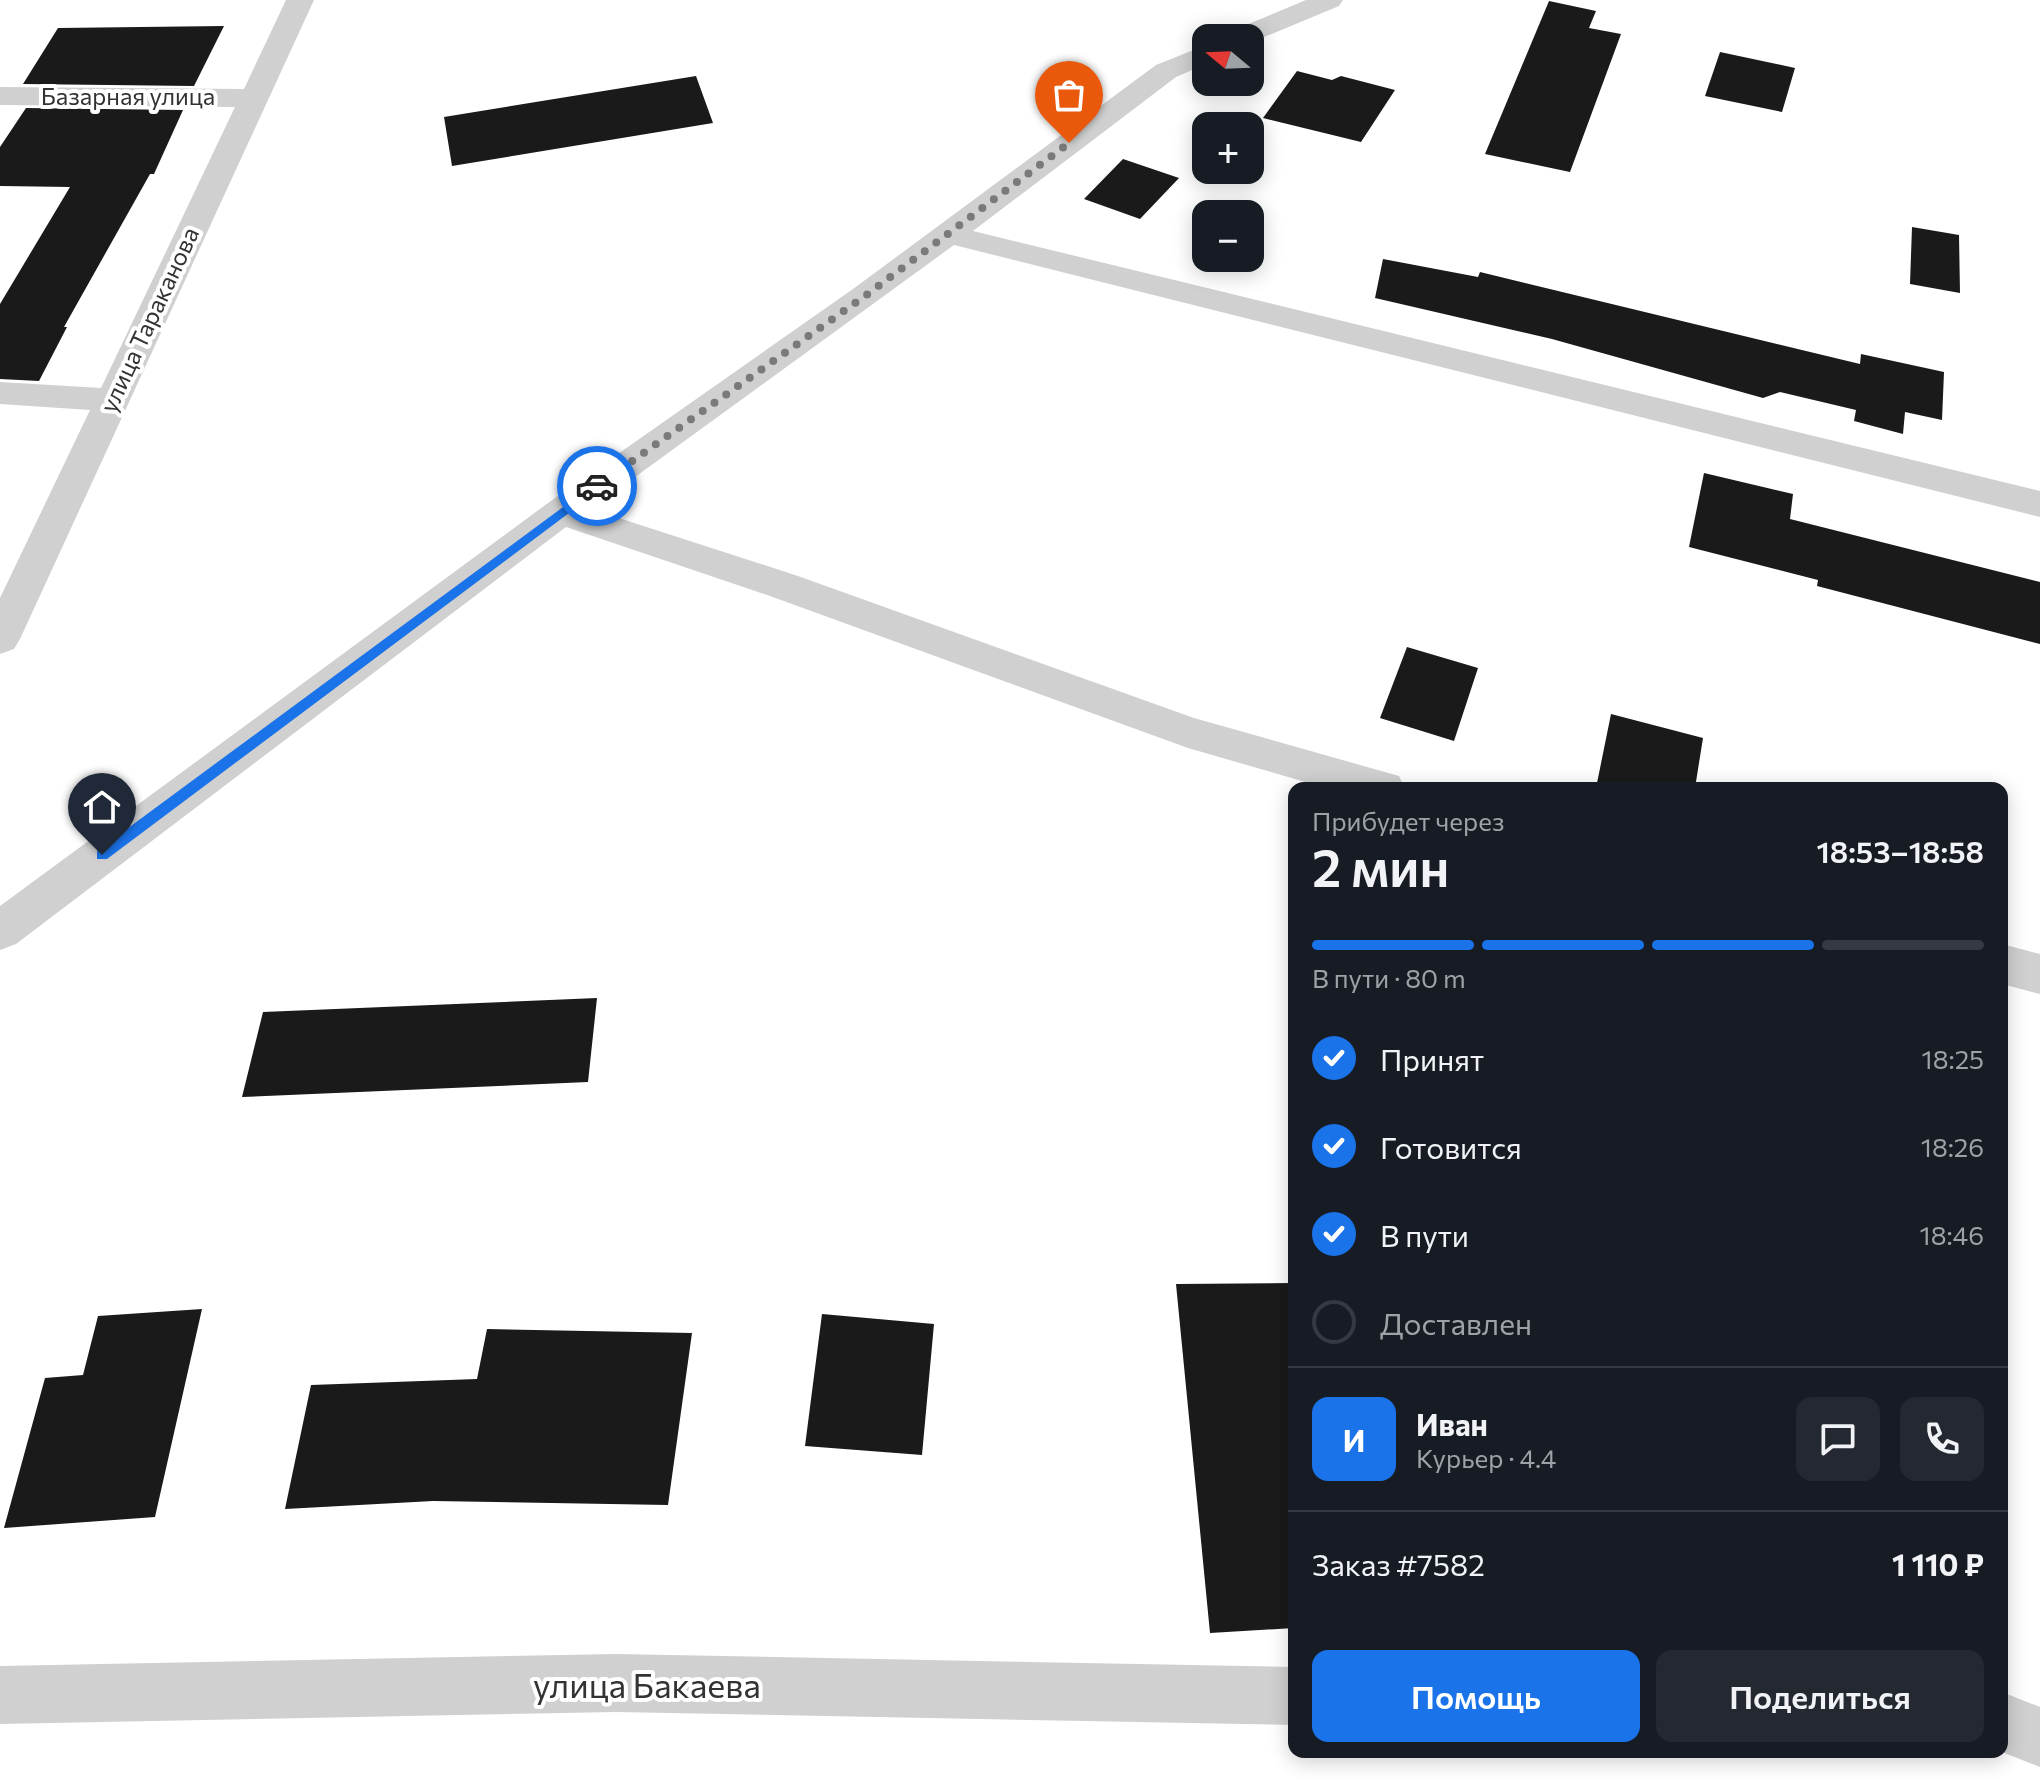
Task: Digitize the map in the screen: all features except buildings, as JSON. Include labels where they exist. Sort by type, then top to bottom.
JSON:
[{"type":"street","name":"улица Тараканова","points":[[0,639],[300,0]]},
{"type":"street","points":[[1264,27],[1329,0]]},
{"type":"street","points":[[0,931],[561,512],[947,234],[1166,71],[1192,59]]},
{"type":"street","name":"Базарная улица","points":[[0,96],[255,98]]},
{"type":"street","points":[[947,234],[2040,504]]},
{"type":"street","points":[[0,393],[112,400]]},
{"type":"street","points":[[561,512],[784,586],[1188,732],[1363,782]]},
{"type":"street","points":[[2008,966],[2040,974]]},
{"type":"street","name":"улица Бакаева","points":[[0,1695],[616,1683],[1288,1696]]},
{"type":"street","points":[[2008,1724],[2040,1737]]},
{"type":"way so far","points":[[597,486],[865,296],[1069,143]]},
{"type":"route","points":[[102,855],[597,486]]}]
